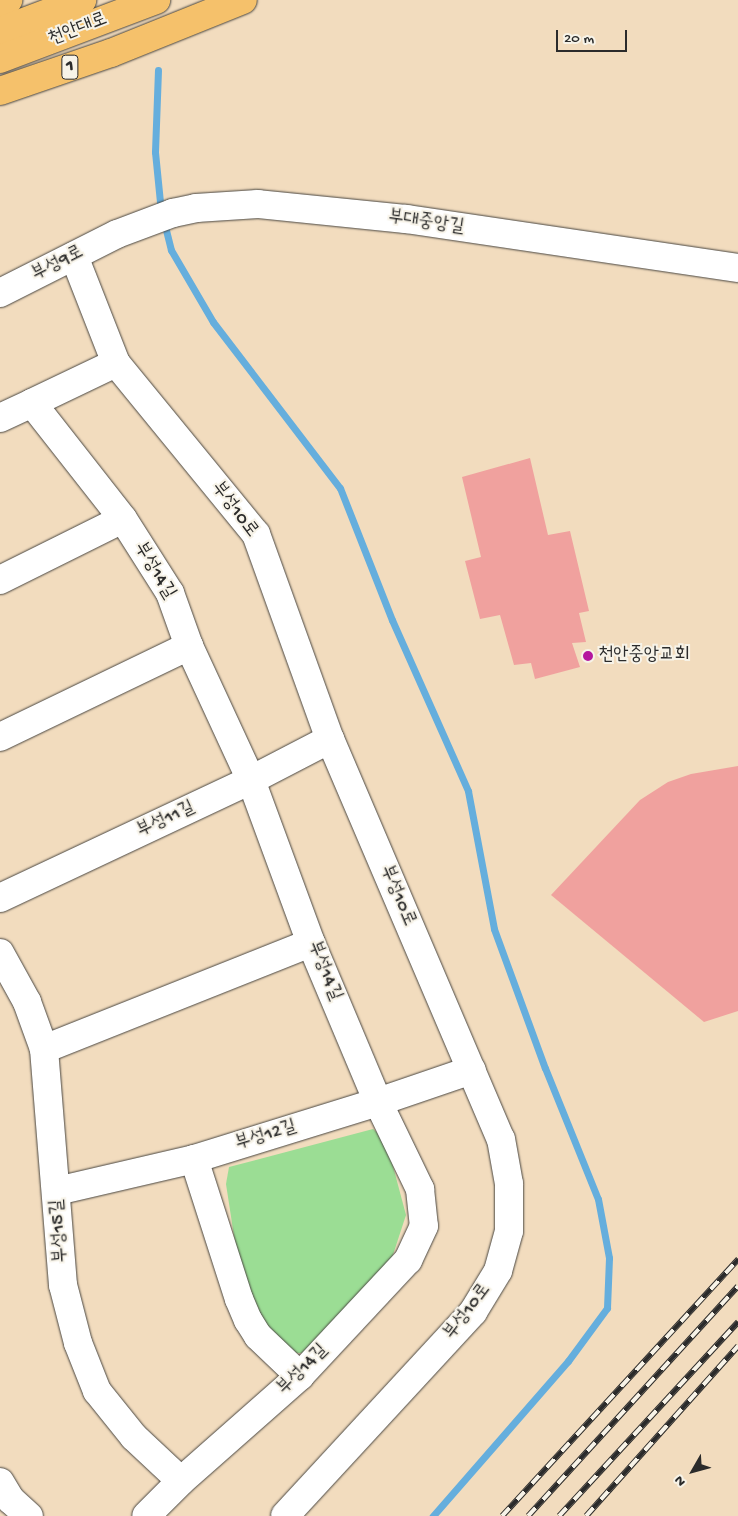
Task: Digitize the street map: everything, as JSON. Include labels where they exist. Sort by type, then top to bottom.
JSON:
[{"type":"main road","points":[[0,3],[8,0]]},
{"type":"main road","name":"천안대로","points":[[0,31],[82,0]]},
{"type":"main road","name":"천안대로","points":[[0,59],[156,0]]},
{"type":"main road","name":"1","points":[[0,91],[112,53],[243,0]]},
{"type":"street","name":"부대중앙길","points":[[117,234],[174,213],[196,208],[258,204],[406,220],[738,268]]},
{"type":"street","name":"부성9로","points":[[0,293],[117,234]]},
{"type":"street","name":"부성10로","points":[[74,256],[116,363],[256,534],[330,739],[501,1139],[509,1184],[509,1231],[498,1271],[473,1312],[284,1516]]},
{"type":"street","points":[[0,418],[116,363]]},
{"type":"street","name":"부성14길","points":[[32,402],[123,519],[170,593],[189,646],[251,780],[311,943],[378,1102],[420,1189],[424,1226],[408,1260],[300,1376],[181,1481],[146,1516]]},
{"type":"street","points":[[0,580],[123,519]]},
{"type":"street","points":[[0,737],[189,646]]},
{"type":"street","name":"부성11길","points":[[0,898],[251,780],[330,739]]},
{"type":"street","points":[[44,1049],[311,943]]},
{"type":"street","name":"부성15길","points":[[0,953],[26,1002],[44,1049],[57,1191],[63,1285],[78,1343],[97,1391],[134,1437],[181,1481]]},
{"type":"street","name":"부성12길","points":[[57,1191],[194,1159],[378,1102],[472,1070]]},
{"type":"street","points":[[194,1159],[238,1300],[258,1336],[300,1376]]},
{"type":"street","points":[[0,1482],[11,1500],[28,1516]]},
{"type":"green space","points":[[373,1129],[386,1140],[406,1215],[389,1267],[305,1353],[297,1353],[287,1349],[265,1329],[250,1301],[236,1249],[226,1184],[229,1167]]},
{"type":"building","points":[[530,458],[548,535],[570,531],[589,611],[579,613],[586,642],[572,643],[580,667],[535,679],[531,663],[514,665],[500,615],[480,619],[465,561],[481,557],[462,477]]},
{"type":"building","points":[[738,766],[738,1011],[704,1022],[551,895],[640,800],[668,782],[691,774]]},
{"type":"waterway","points":[[158,70],[155,152],[161,212]]},
{"type":"waterway","points":[[164,222],[171,250],[213,322],[340,488],[392,620],[468,791],[494,929],[545,1068],[598,1199],[609,1258],[607,1308],[568,1361],[433,1516]]},
{"type":"railway","points":[[502,1516],[738,1259]]},
{"type":"railway","points":[[528,1516],[738,1286]]},
{"type":"railway","points":[[559,1516],[738,1322]]},
{"type":"railway","points":[[586,1516],[738,1346]]},
{"type":"place","name":"천안중앙교회","points":[[588,656]]}]
